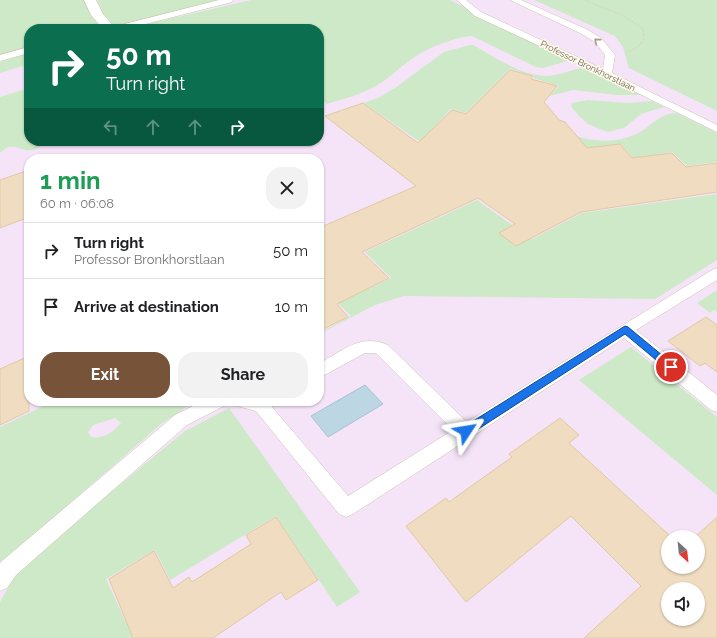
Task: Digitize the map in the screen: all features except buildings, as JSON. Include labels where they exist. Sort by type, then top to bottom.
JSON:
[{"type":"street","points":[[90,0],[97,15],[105,24]]},
{"type":"lane","points":[[135,24],[229,0]]},
{"type":"lane","name":"Professor Bronkhorstlaan","points":[[461,0],[478,14],[608,75],[717,129]]},
{"type":"lane","points":[[514,0],[583,31],[598,40],[610,56],[608,75]]},
{"type":"lane","points":[[0,58],[24,51]]},
{"type":"lane","points":[[266,406],[346,508],[717,273]]},
{"type":"lane","points":[[625,330],[717,405]]},
{"type":"lane","points":[[324,369],[362,346],[375,346],[382,349],[466,431]]},
{"type":"lane","points":[[0,581],[9,568],[181,420],[208,406]]},
{"type":"path","points":[[585,0],[632,21],[642,28],[644,36],[642,42],[637,48],[610,56]]},
{"type":"shaded area","points":[[0,0],[717,0],[717,638],[0,638]]},
{"type":"green space","points":[[0,0],[224,0],[121,24],[24,24],[24,48],[0,55]]},
{"type":"green space","points":[[251,0],[450,0],[571,60],[543,68],[536,67],[472,36],[458,38],[422,53],[371,89],[327,104],[324,102],[324,24],[148,24]]},
{"type":"green space","points":[[534,0],[717,0],[717,111],[629,68],[623,47],[615,36]]},
{"type":"green space","points":[[473,45],[519,70],[538,75],[548,76],[562,74],[584,67],[641,95],[617,95],[573,90],[549,96],[559,86],[533,78],[534,76],[510,69],[466,113],[451,109],[420,142],[364,103],[378,98],[395,88],[444,52]]},
{"type":"green space","points":[[24,55],[24,66],[0,73],[0,62]]},
{"type":"green space","points":[[24,90],[24,146],[41,146],[33,150],[28,150],[13,146],[0,153],[0,97]]},
{"type":"green space","points":[[588,100],[628,103],[652,101],[664,107],[641,114],[624,128],[607,132],[588,124],[571,106],[572,103]]},
{"type":"green space","points":[[677,113],[717,133],[717,162],[687,166],[672,152],[633,158],[621,144],[584,149],[572,135],[601,141],[620,139],[638,133],[664,115]]},
{"type":"green space","points":[[717,194],[717,260],[655,299],[404,296],[375,305],[324,331],[351,316],[324,289],[337,259],[369,289],[391,278],[365,252],[477,200],[532,239],[582,213]]},
{"type":"green space","points":[[717,290],[717,312],[714,310],[710,313],[697,303]]},
{"type":"green space","points":[[631,347],[717,417],[717,495],[579,380]]},
{"type":"green space","points":[[44,406],[188,406],[161,424],[0,564],[0,427]],"holes":[[[115,418],[121,423],[114,430],[100,437],[91,437],[88,432],[93,425]]]},
{"type":"green space","points":[[229,408],[360,592],[337,607],[276,516],[170,580],[155,550],[106,579],[133,638],[0,638],[0,602],[19,568],[185,431]]},
{"type":"water","points":[[365,385],[383,404],[328,437],[311,416]]},
{"type":"route","points":[[466,431],[625,330],[671,367]]}]
